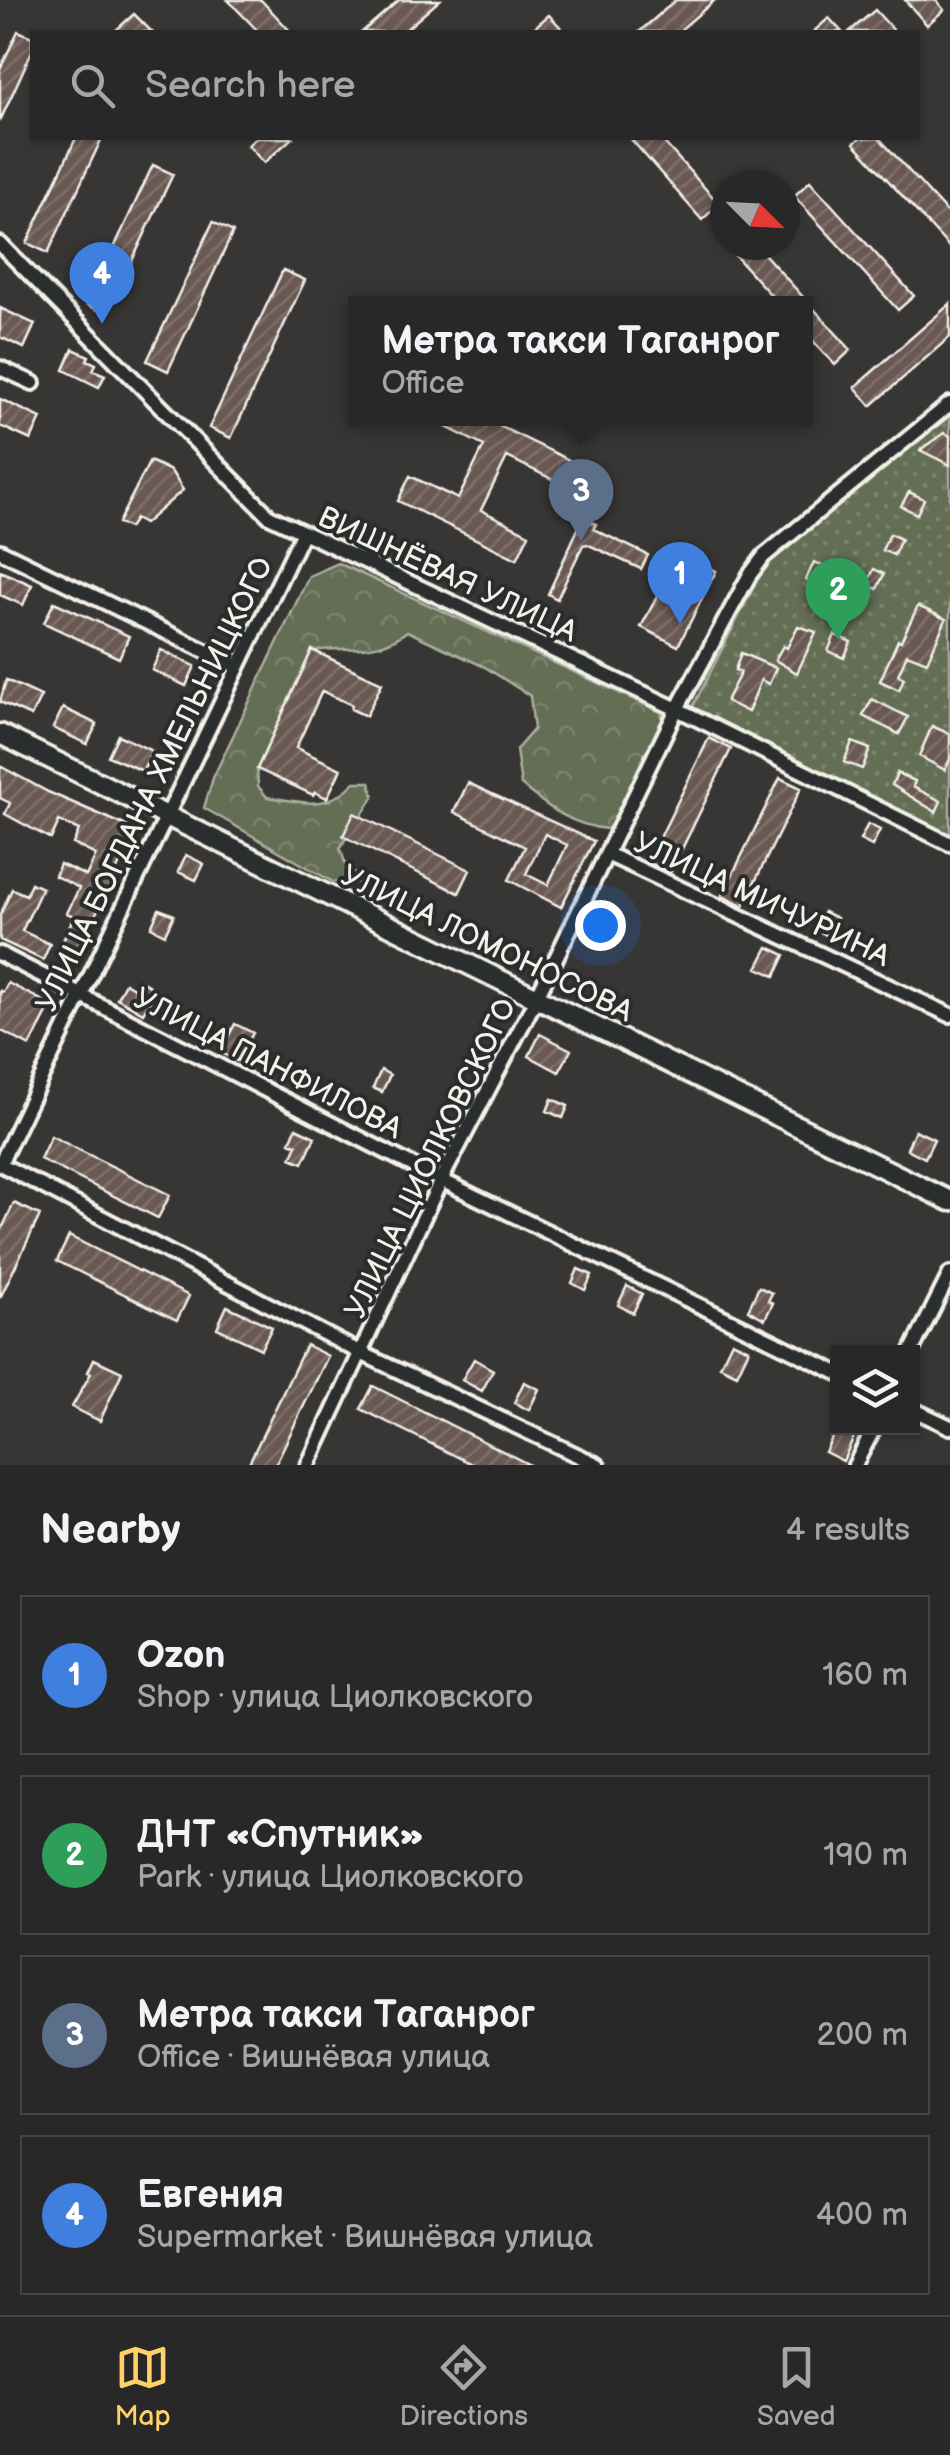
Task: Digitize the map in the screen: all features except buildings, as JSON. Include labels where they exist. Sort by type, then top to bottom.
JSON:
[{"type":"street","name":"ВИШНЁВАЯ УЛИЦА","points":[[0,244],[268,516],[677,709],[950,844]]},
{"type":"street","points":[[0,368],[33,384]]},
{"type":"street","name":"УЛИЦА ЦИОЛКОВСКОГО","points":[[308,1465],[441,1180],[536,998],[677,709],[749,576],[764,556],[950,404]]},
{"type":"street","name":"УЛИЦА БОГДАНА ХМЕЛЬНИЦКОГО","points":[[0,1164],[302,534]]},
{"type":"street","points":[[0,551],[238,667]]},
{"type":"street","name":"УЛИЦА ЛОМОНОСОВА","points":[[0,734],[950,1201]]},
{"type":"street","name":"УЛИЦА МИЧУРИНА","points":[[607,854],[950,1016]]},
{"type":"street","name":"УЛИЦА ПАНФИЛОВА","points":[[0,954],[441,1180],[830,1369]]},
{"type":"street","points":[[0,1164],[363,1354],[598,1465]]},
{"type":"street","points":[[914,1345],[950,1274]]},
{"type":"street","points":[[920,1413],[950,1427]]},
{"type":"street","points":[[856,1465],[871,1435]]},
{"type":"green space","points":[[950,407],[950,843],[689,714],[764,567]]},
{"type":"green space","points":[[338,563],[661,712],[666,731],[633,799],[607,829],[561,814],[521,785],[516,750],[534,729],[530,696],[485,667],[407,631],[373,647],[312,651],[257,769],[258,786],[267,797],[304,802],[334,798],[355,782],[370,782],[374,796],[340,848],[348,871],[378,883],[333,882],[204,808],[213,778],[309,576]]},
{"type":"place","name":"Евгения","points":[[102,324]]},
{"type":"place","name":"Метра такси Таганрог","points":[[581,541]]},
{"type":"place","name":"Ozon","points":[[680,624]]},
{"type":"place","name":"ДНТ «Спутник»","points":[[838,640]]}]
